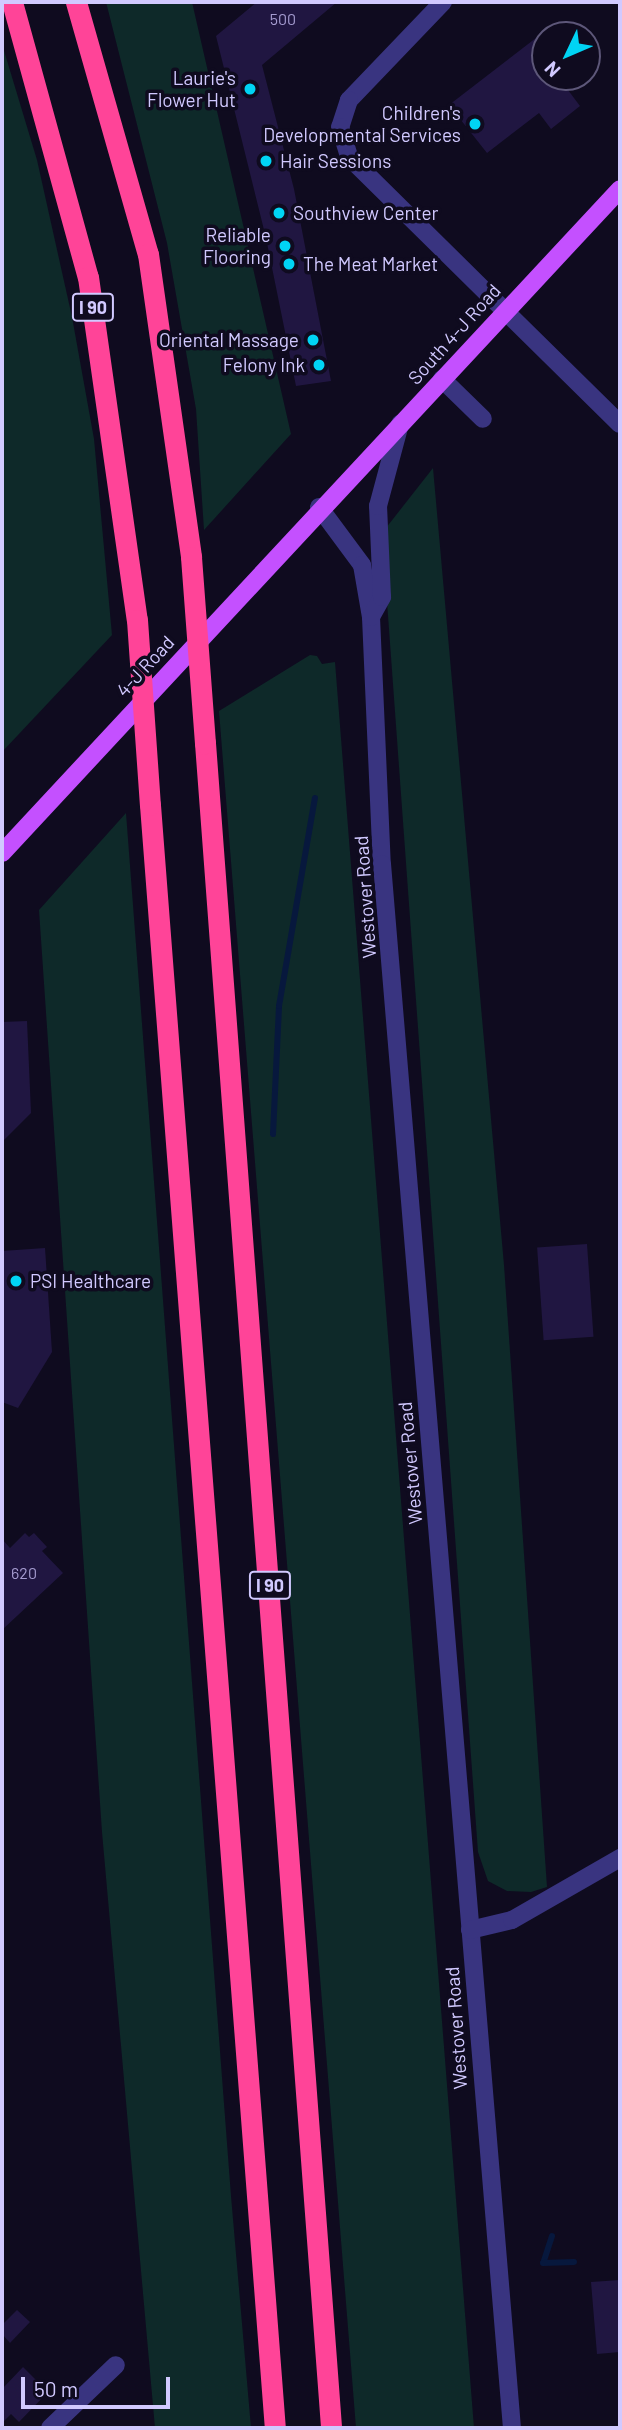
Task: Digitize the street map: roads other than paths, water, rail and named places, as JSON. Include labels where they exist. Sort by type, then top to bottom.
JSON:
[{"type":"highway","name":"I 90","points":[[12,2],[41,93],[88,277],[137,620],[275,2428]]},
{"type":"highway","name":"I 90","points":[[76,2],[148,254],[191,557],[331,2428]]},
{"type":"main road","name":"South 4-J Road","points":[[319,507],[620,189]]},
{"type":"main road","name":"4-J Road","points":[[2,853],[319,507]]},
{"type":"street","points":[[443,2],[349,100],[340,127],[349,157],[620,424]]},
{"type":"street","points":[[442,379],[483,419]]},
{"type":"street","points":[[371,617],[382,597],[378,506],[400,424]]},
{"type":"street","name":"Westover Road","points":[[319,507],[362,565],[371,617],[382,864],[512,2428]]},
{"type":"street","points":[[470,1930],[512,1920],[620,1858]]},
{"type":"street","points":[[50,2428],[116,2365]]},
{"type":"waterway","points":[[273,1134],[279,1006],[315,798]]},
{"type":"waterway","points":[[552,2236],[543,2263],[574,2262]]},
{"type":"place","name":"Laurie's Flower Hut","points":[[250,89]]},
{"type":"place","name":"Children's Developmental Services","points":[[475,124]]},
{"type":"place","name":"Hair Sessions","points":[[266,161]]},
{"type":"place","name":"Southview Center","points":[[279,213]]},
{"type":"place","name":"Reliable Flooring","points":[[285,246]]},
{"type":"place","name":"The Meat Market","points":[[289,264]]},
{"type":"place","name":"Oriental Massage","points":[[313,340]]},
{"type":"place","name":"Felony Ink","points":[[319,365]]},
{"type":"place","name":"PSI Healthcare","points":[[16,1281]]}]
